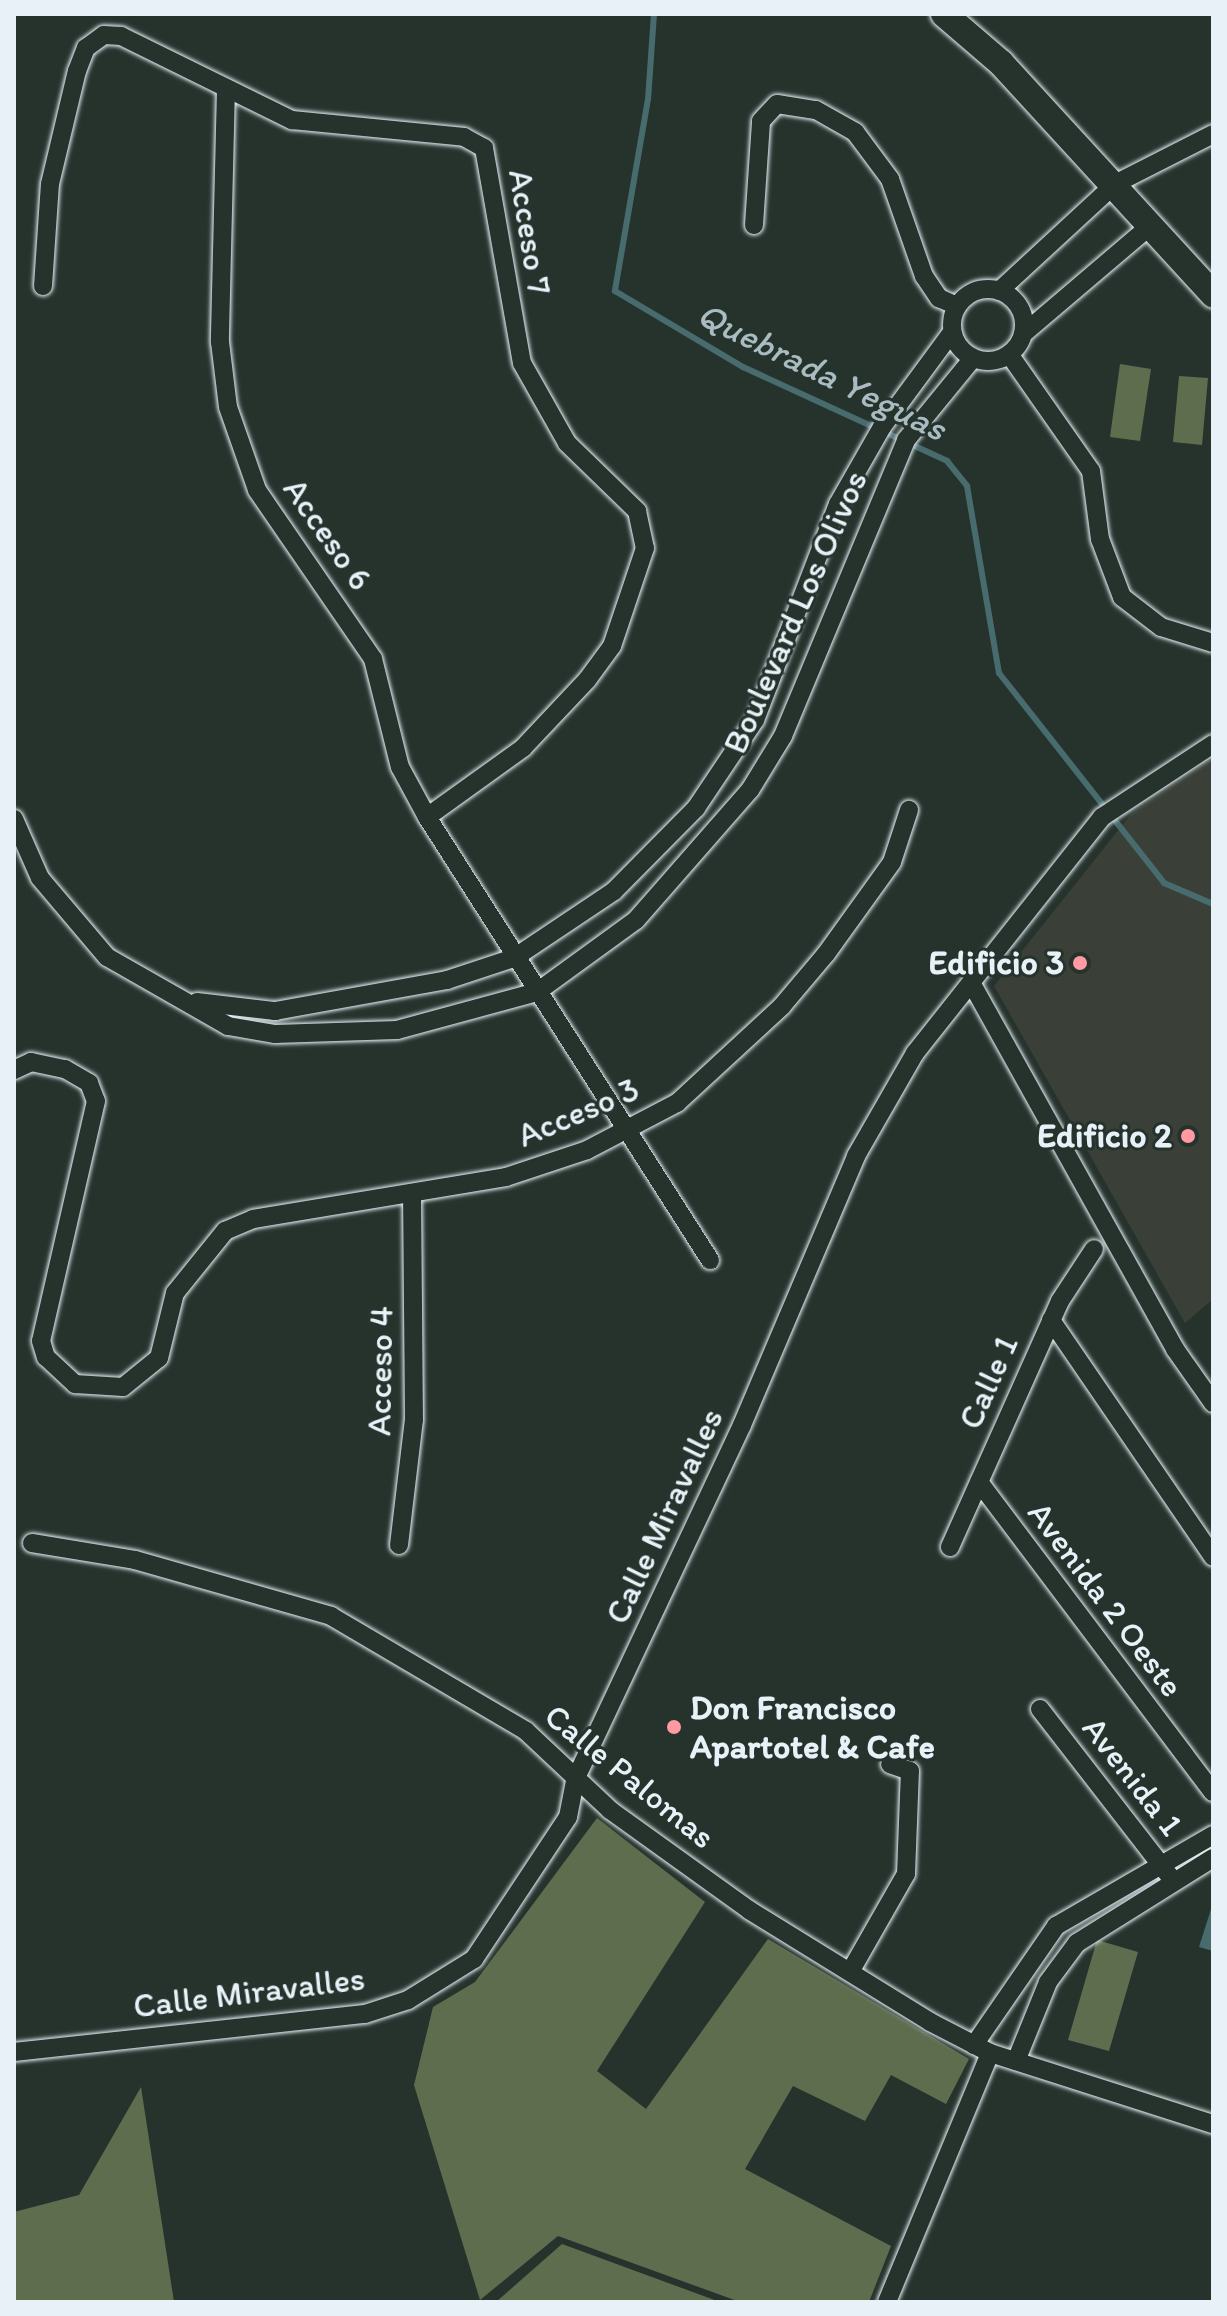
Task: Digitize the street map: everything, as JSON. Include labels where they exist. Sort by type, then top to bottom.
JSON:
[{"type":"street","points":[[944,14],[1115,184],[1213,294]]},
{"type":"street","name":"Acceso 7","points":[[43,286],[50,184],[77,71],[94,39],[121,36],[226,88],[318,127],[435,133],[484,148],[496,247],[522,363],[567,443],[637,511],[645,548],[612,646],[587,680],[523,748],[427,817]]},
{"type":"street","name":"Acceso 6","points":[[226,88],[220,342],[236,436],[280,530],[373,659],[400,767],[427,817],[514,958],[710,1260]]},
{"type":"street","points":[[754,225],[761,121],[777,104],[816,110],[855,132],[890,179],[924,276],[939,298],[957,306]]},
{"type":"street","points":[[1151,225],[1023,334],[1009,354],[973,358],[952,332],[957,306],[968,295],[999,291],[1115,184],[1213,134]]},
{"type":"street","points":[[999,291],[1020,309],[1023,334]]},
{"type":"street","name":"Boulevard Los Olivos","points":[[191,1001],[275,1011],[388,995],[514,958],[614,891],[669,838],[732,757],[771,673],[838,504],[882,427],[952,332]]},
{"type":"street","points":[[1009,354],[1091,471],[1100,539],[1122,597],[1161,627],[1213,643]]},
{"type":"street","name":"Boulevard Los Olivos","points":[[14,819],[40,878],[107,957],[191,1001],[228,1026],[323,1034],[397,1030],[537,992],[636,920],[719,832],[783,736],[906,440],[973,358]]},
{"type":"street","points":[[771,673],[799,694]]},
{"type":"street","name":"Calle Miravalles","points":[[14,2052],[292,2025],[408,2000],[474,1959],[515,1907],[568,1817],[575,1780],[742,1425],[856,1156],[915,1053],[973,986],[1059,864],[1102,817],[1213,744]]},
{"type":"street","name":"Acceso 3","points":[[14,1070],[31,1062],[65,1069],[89,1083],[96,1101],[43,1328],[46,1357],[61,1375],[102,1388],[139,1377],[165,1343],[175,1293],[225,1231],[253,1219],[412,1197],[506,1177],[628,1132],[677,1103],[782,1006],[885,874],[909,810]]},
{"type":"street","points":[[973,986],[1175,1349],[1213,1403]]},
{"type":"street","name":"Acceso 4","points":[[399,1545],[414,1420],[412,1197]]},
{"type":"street","name":"Calle 1","points":[[950,1547],[1051,1320],[1094,1249]]},
{"type":"street","points":[[1051,1320],[1213,1557]]},
{"type":"street","name":"Avenida 2 Oeste","points":[[979,1482],[1213,1792]]},
{"type":"street","name":"Calle Palomas","points":[[32,1543],[135,1560],[331,1616],[526,1731],[575,1780],[749,1910],[982,2049],[1213,2124]]},
{"type":"street","name":"Avenida 1","points":[[1040,1709],[1170,1876]]},
{"type":"street","points":[[850,1972],[906,1874],[910,1771],[890,1764]]},
{"type":"street","points":[[1016,2061],[1048,1982],[1077,1943],[1170,1876],[1213,1835]]},
{"type":"street","points":[[887,2302],[982,2049],[1056,1926],[1213,1858]]},
{"type":"shaded area","points":[[1213,758],[1213,1299],[1185,1323],[994,986],[1132,813]]},
{"type":"green space","points":[[1120,364],[1151,369],[1140,441],[1110,437]]},
{"type":"green space","points":[[1179,376],[1208,378],[1202,445],[1173,442]]},
{"type":"green space","points":[[597,1818],[705,1902],[597,2071],[646,2109],[768,1939],[969,2059],[946,2104],[891,2075],[865,2121],[793,2086],[745,2169],[891,2246],[869,2302],[740,2302],[558,2236],[480,2300],[414,2085],[433,2007],[475,1982]]},
{"type":"green space","points":[[1097,1940],[1138,1952],[1109,2051],[1068,2040]]},
{"type":"green space","points":[[141,2087],[174,2302],[14,2302],[14,2212],[79,2195]]},
{"type":"green space","points":[[562,2244],[720,2302],[496,2302]]},
{"type":"water","points":[[1213,1906],[1213,1951],[1199,1947]]},
{"type":"waterway","name":"Quebrada Yeguas","points":[[654,14],[648,99],[615,291],[743,367],[947,461],[967,486],[999,673],[1164,883],[1213,904]]},
{"type":"place","name":"Edificio 3","points":[[1080,963]]},
{"type":"place","name":"Edificio 2","points":[[1188,1136]]},
{"type":"place","name":"Don Francisco Apartotel & Cafe","points":[[674,1727]]}]
